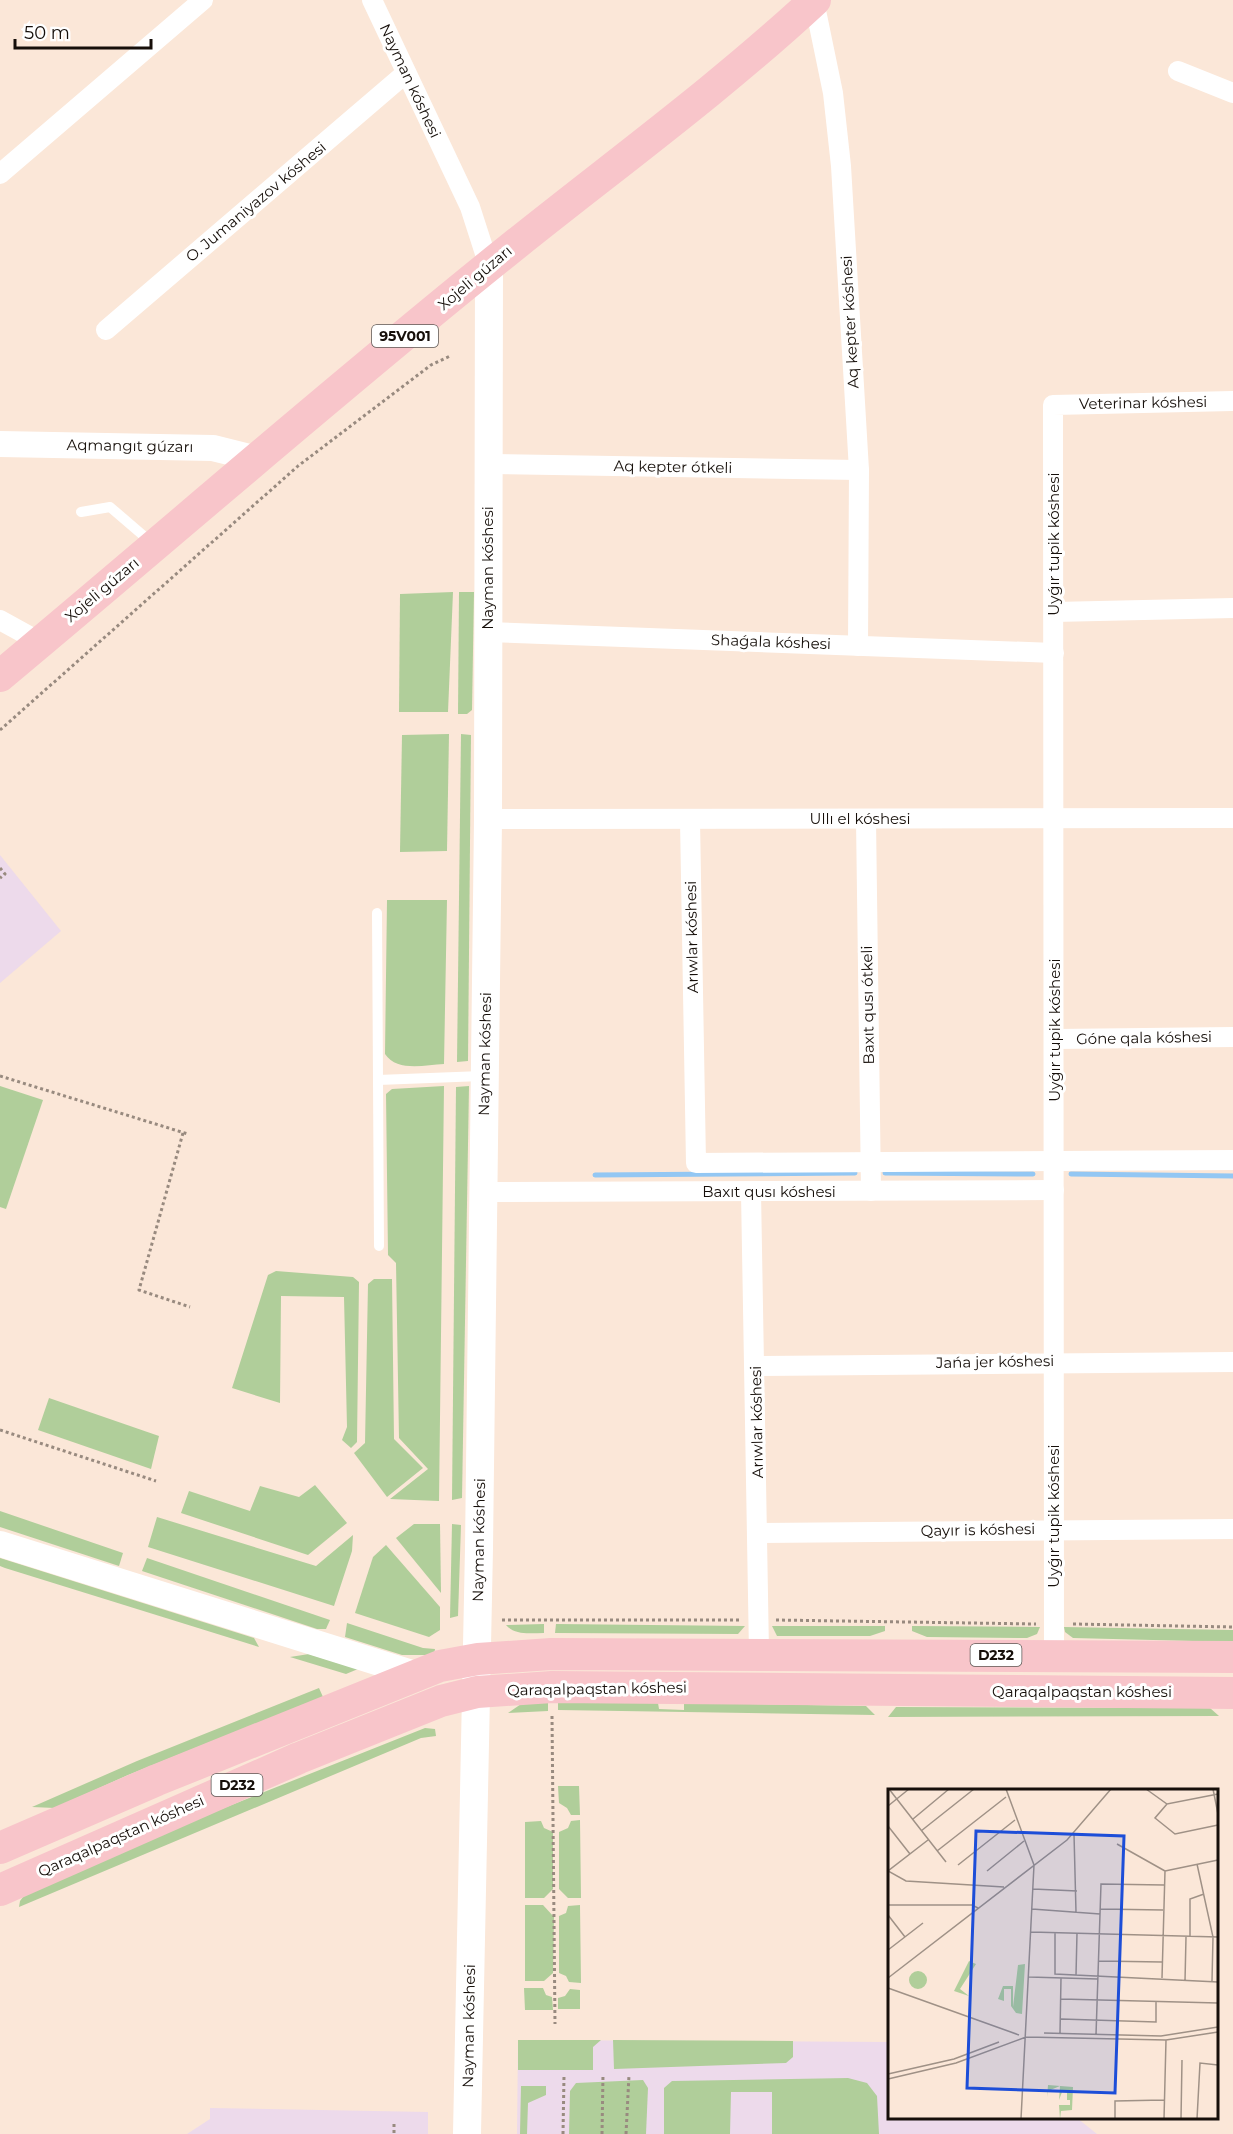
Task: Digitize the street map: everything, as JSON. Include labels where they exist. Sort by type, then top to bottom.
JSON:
[{"type":"main road","name":"Xojeli gúzarı","points":[[0,676],[489,266],[742,65],[814,0]]},
{"type":"main road","name":"Nayman kóshesi","points":[[467,2134],[478,1659],[485,1076],[489,266]]},
{"type":"main road","name":"D232","points":[[0,1848],[157,1780],[451,1663],[551,1654],[759,1653],[1233,1657]]},
{"type":"main road","points":[[418,1675],[427,1706]]},
{"type":"main road","name":"Qaraqalpaqstan kóshesi","points":[[0,1890],[299,1758],[427,1706],[477,1692],[563,1687],[1233,1693]]},
{"type":"street","points":[[0,174],[203,0]]},
{"type":"street","name":"Nayman kóshesi","points":[[372,0],[470,207],[489,266]]},
{"type":"street","name":"Aq kepter kóshesi","points":[[814,0],[833,93],[841,166],[859,470],[858,646]]},
{"type":"street","points":[[1178,71],[1233,93]]},
{"type":"street","name":"O. Jumaniyazov kóshesi","points":[[105,330],[406,74]]},
{"type":"street","name":"Veterinar kóshesi","points":[[1053,405],[1233,401]]},
{"type":"street","name":"Uyǵır tupik kóshesi","points":[[1053,405],[1056,1039],[1054,1655]]},
{"type":"street","name":"Aqmangıt gúzarı","points":[[0,444],[213,448],[258,459]]},
{"type":"street","name":"Aq kepter ótkeli","points":[[488,464],[859,470]]},
{"type":"street","points":[[1054,612],[1233,608]]},
{"type":"street","points":[[0,620],[40,642]]},
{"type":"street","name":"Shaǵala kóshesi","points":[[487,632],[1054,653]]},
{"type":"street","name":"Ullı el kóshesi","points":[[488,819],[1233,818]]},
{"type":"street","name":"Baxıt qusı ótkeli","points":[[866,819],[871,1191]]},
{"type":"street","name":"Arıwlar kóshesi","points":[[690,820],[696,1163]]},
{"type":"street","name":"Góne qala kóshesi","points":[[1056,1039],[1233,1037]]},
{"type":"street","name":"Baxıt qusı kóshesi","points":[[696,1163],[1054,1159],[1233,1161]]},
{"type":"street","name":"Baxıt qusı kóshesi","points":[[483,1192],[1054,1190]]},
{"type":"street","name":"Arıwlar kóshesi","points":[[752,1192],[759,1653]]},
{"type":"street","name":"Jańa jer kóshesi","points":[[756,1366],[1054,1361],[1233,1362]]},
{"type":"street","name":"Qayır is kóshesi","points":[[758,1533],[1233,1529]]},
{"type":"street","points":[[0,1544],[418,1675]]},
{"type":"lane","points":[[81,512],[110,507],[154,545]]},
{"type":"lane","points":[[377,913],[379,1246]]},
{"type":"lane","points":[[378,1080],[485,1076]]},
{"type":"path","points":[[0,730],[298,465],[431,364],[450,356]]},
{"type":"path","points":[[0,868],[5,874],[0,878]]},
{"type":"path","points":[[0,1076],[188,1134]]},
{"type":"path","points":[[183,1134],[139,1290],[190,1307]]},
{"type":"path","points":[[0,1430],[156,1481]]},
{"type":"path","points":[[502,1620],[759,1620],[1233,1628]]},
{"type":"path","points":[[552,1716],[555,2024]]},
{"type":"path","points":[[603,2075],[603,2134]]},
{"type":"path","points":[[626,2134],[629,2075]]},
{"type":"path","points":[[563,2134],[564,2076]]},
{"type":"path","points":[[394,2124],[394,2134]]},
{"type":"shaded area","points":[[0,855],[61,931],[0,983]]},
{"type":"shaded area","points":[[518,2040],[888,2042],[888,2119],[1078,2119],[1097,2134],[517,2134]]},
{"type":"shaded area","points":[[210,2108],[428,2112],[428,2134],[187,2134],[210,2119]]},
{"type":"green space","points":[[453,592],[448,712],[399,712],[400,594]]},
{"type":"green space","points":[[459,592],[474,592],[472,710],[467,714],[458,714]]},
{"type":"green space","points":[[449,734],[447,851],[400,852],[402,735]]},
{"type":"green space","points":[[461,734],[471,735],[468,1061],[457,1062]]},
{"type":"green space","points":[[387,900],[447,900],[444,1064],[404,1065],[390,1060],[385,1054]]},
{"type":"green space","points":[[0,1086],[43,1100],[6,1209],[0,1207]]},
{"type":"green space","points":[[444,1086],[439,1501],[390,1499],[428,1469],[399,1438],[396,1263],[388,1255],[386,1094],[392,1089]]},
{"type":"green space","points":[[469,1086],[462,1498],[452,1500],[456,1087]]},
{"type":"green space","points":[[276,1271],[353,1277],[359,1282],[357,1442],[351,1448],[342,1440],[347,1427],[344,1297],[281,1296],[280,1403],[232,1388],[268,1275]]},
{"type":"green space","points":[[374,1279],[392,1279],[394,1439],[423,1468],[387,1497],[354,1453],[365,1443],[368,1284]]},
{"type":"green space","points":[[49,1398],[159,1436],[151,1469],[38,1430]]},
{"type":"green space","points":[[315,1485],[347,1523],[308,1555],[181,1513],[189,1491],[250,1511],[260,1486],[299,1497]]},
{"type":"green space","points":[[0,1511],[123,1553],[119,1566],[0,1527]]},
{"type":"green space","points":[[157,1517],[316,1566],[353,1535],[352,1551],[334,1606],[148,1547]]},
{"type":"green space","points":[[414,1524],[440,1524],[441,1593],[396,1538]]},
{"type":"green space","points":[[452,1524],[461,1525],[458,1616],[450,1618]]},
{"type":"green space","points":[[386,1545],[440,1607],[440,1630],[429,1637],[355,1613],[373,1557]]},
{"type":"green space","points":[[0,1558],[254,1638],[259,1647],[5,1568],[0,1566]]},
{"type":"green space","points":[[147,1558],[330,1620],[326,1629],[317,1629],[142,1571]]},
{"type":"green space","points":[[347,1623],[423,1648],[435,1649],[434,1655],[402,1655],[345,1637]]},
{"type":"green space","points":[[544,1624],[544,1633],[514,1631],[506,1625]]},
{"type":"green space","points":[[556,1624],[745,1626],[738,1634],[555,1633]]},
{"type":"green space","points":[[772,1626],[885,1626],[885,1631],[870,1636],[777,1636]]},
{"type":"green space","points":[[912,1626],[1040,1627],[1037,1634],[1027,1638],[927,1637],[912,1631]]},
{"type":"green space","points":[[1064,1627],[1233,1630],[1233,1642],[1073,1638],[1065,1632]]},
{"type":"green space","points":[[309,1654],[358,1669],[346,1674],[290,1657]]},
{"type":"green space","points":[[319,1688],[323,1697],[128,1775],[55,1808],[32,1807],[137,1761]]},
{"type":"green space","points":[[548,1701],[548,1711],[508,1713],[524,1702]]},
{"type":"green space","points":[[558,1701],[658,1703],[659,1709],[684,1710],[684,1703],[866,1706],[875,1715],[558,1710]]},
{"type":"green space","points":[[896,1707],[1210,1708],[1219,1716],[888,1717]]},
{"type":"green space","points":[[425,1728],[435,1729],[436,1736],[421,1738],[19,1907],[26,1893],[214,1812]]},
{"type":"green space","points":[[558,1786],[579,1786],[580,1815],[571,1815],[567,1808],[559,1803]]},
{"type":"green space","points":[[580,1820],[581,1898],[568,1898],[559,1889],[559,1832],[568,1828],[571,1821]]},
{"type":"green space","points":[[541,1821],[544,1828],[553,1832],[553,1889],[544,1898],[525,1898],[525,1822]]},
{"type":"green space","points":[[525,1905],[543,1905],[554,1917],[553,1973],[544,1981],[525,1981]]},
{"type":"green space","points":[[580,1905],[581,1983],[569,1982],[566,1976],[559,1973],[559,1916],[566,1913],[568,1906]]},
{"type":"green space","points":[[524,1988],[543,1988],[546,1995],[552,1997],[553,2010],[525,2010]]},
{"type":"green space","points":[[570,1989],[580,1990],[580,2009],[558,2009],[558,1998],[565,1996]]},
{"type":"green space","points":[[518,2040],[601,2040],[593,2047],[593,2070],[518,2070]]},
{"type":"green space","points":[[613,2040],[793,2041],[793,2057],[786,2063],[614,2069]]},
{"type":"green space","points":[[848,2078],[867,2083],[877,2096],[879,2134],[772,2134],[772,2092],[731,2092],[730,2134],[664,2134],[664,2088],[672,2081]]},
{"type":"green space","points":[[643,2080],[648,2088],[646,2134],[569,2134],[570,2091],[576,2083]]},
{"type":"green space","points":[[521,2086],[546,2086],[546,2095],[528,2103],[527,2134],[520,2134]]},
{"type":"waterway","points":[[595,1175],[855,1173]]},
{"type":"waterway","points":[[885,1173],[1033,1174]]},
{"type":"waterway","points":[[1071,1174],[1233,1176]]}]
